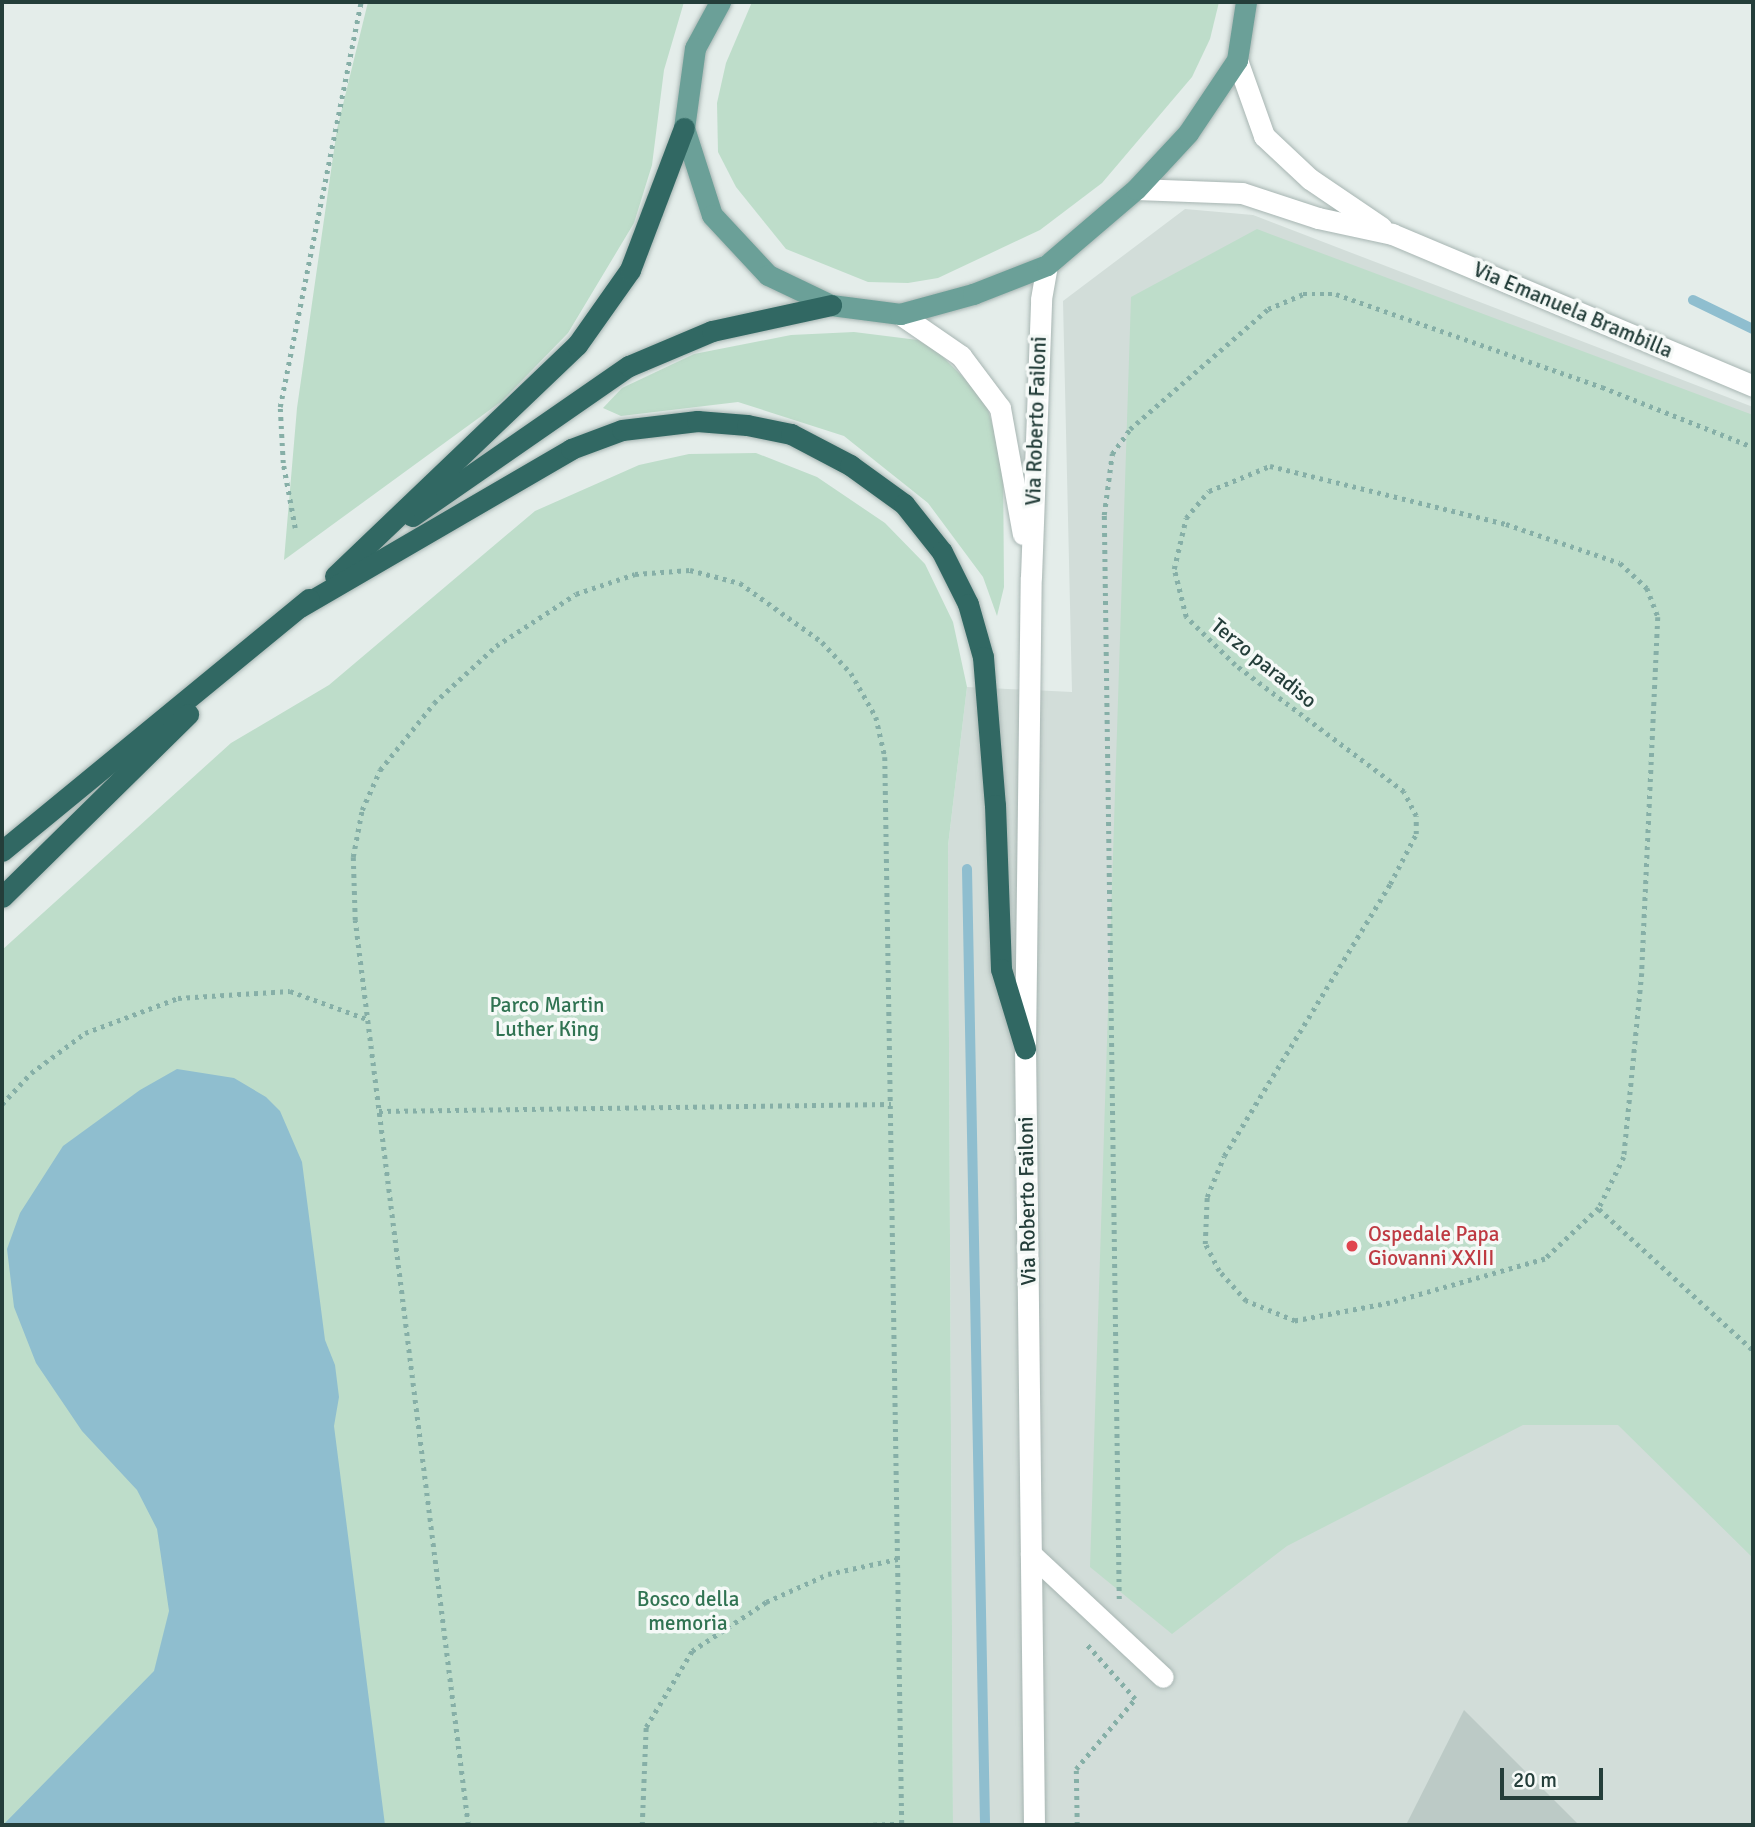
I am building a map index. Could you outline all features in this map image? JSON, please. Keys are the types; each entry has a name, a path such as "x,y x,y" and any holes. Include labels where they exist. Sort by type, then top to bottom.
{"highway":[{"path":"2,851 300,607 370,545 466,448 577,345 631,270 684,128"},
{"path":"370,545 629,366 712,331 831,305"},
{"path":"300,607 571,449 622,430 697,421 747,425 791,434 850,465 904,504 942,552 968,604 983,657 995,805 1001,969 1025,1048"},
{"path":"2,897 279,624"},
{"path":"2,832 78,787"}],"main road":[{"path":"720,2 695,48 684,128 712,215 768,275 831,305 900,314 974,294 1047,265 1136,189 1188,133 1237,60 1246,2"}],"street":[{"name":"Via Emanuela Brambilla","path":"1237,60 1264,136 1310,178 1392,234"},
{"name":"Via Emanuela Brambilla","path":"1136,189 1242,193 1318,218 1392,234 1753,386"},
{"name":"Via Roberto Failoni","path":"1034,1825 1025,1048 1031,577 1041,299 1047,265"},
{"name":"Via Roberto Failoni","path":"900,314 961,356 1000,408 1031,577"},
{"path":"1031,1554 1163,1677"}],"path":[{"path":"295,528 283,463 280,407 361,2"},
{"path":"1077,1825 1076,1769 1135,1699 1085,1647 1120,1606 1104,515 1112,454 1130,429 1268,309 1303,294 1336,294 1590,383 1753,447"},
{"name":"Terzo paradiso","path":"1270,466 1301,472 1506,524 1620,563 1647,588 1658,617 1642,974 1624,1157 1599,1208 1545,1259 1390,1303 1295,1321 1247,1301 1219,1271 1205,1244 1208,1197 1224,1156 1366,926 1416,834 1416,816 1404,792 1235,665 1186,617 1174,569 1177,541 1185,518 1209,491 1270,466"},
{"path":"468,1825 368,1019 353,857 362,810 380,770 435,703 486,656 576,594 635,574 690,570 740,583 782,610 851,673 876,717 885,757 902,1825 864,1825"},
{"path":"2,1104 31,1073 85,1033 177,998 290,991 368,1019"},
{"path":"379,1111 891,1104"},
{"path":"1599,1208 1753,1350"},
{"path":"642,1825 646,1727 692,1651 766,1602 828,1574 898,1559"}],"shaded area":[{"name":"Ospedale Papa Giovanni XXIII","path":"1185,209 1253,215 1753,407 1753,1825 953,1825 948,846 967,687 1072,692 1063,301"}],"green space":[{"path":"368,2 684,2 664,70 652,165 634,223 568,333 502,401 284,560 297,408 337,129"},
{"path":"752,2 1219,2 1210,39 1192,77 1102,183 1040,230 938,278 908,283 868,282 786,249 736,187 718,152 717,103 726,63"},
{"name":"Ospedale Papa Giovanni XXIII","path":"1257,229 1753,415 1753,1558 1618,1425 1523,1425 1287,1546 1172,1634 1090,1567 1131,297"},
{"path":"854,332 918,340 938,352 985,399 1003,462 1004,587 997,616 983,577 928,503 844,436 738,402 621,416 603,408 622,388 694,354 791,335"},
{"name":"Parco Martin Luther King","path":"756,453 817,477 885,523 925,564 953,622 967,687 948,846 953,1825 2,1825 2,950 231,743 329,685 535,511 639,465 689,454"}],"water":[{"path":"177,1069 234,1078 266,1097 280,1111 302,1162 325,1340 335,1365 339,1397 334,1426 385,1825 3,1825 154,1671 169,1611 157,1529 137,1490 82,1431 36,1363 14,1307 7,1249 20,1213 63,1146 140,1090"}],"building":[{"path":"1464,1710 1579,1825 1406,1825"}],"waterway":[{"path":"1693,300 1753,329"},
{"path":"967,869 985,1825"}],"place":[{"name":"Ospedale Papa Giovanni XXIII","path":"1352,1246"}],"park label":[{"name":"Bosco della memoria","path":"688,1611"}]}
